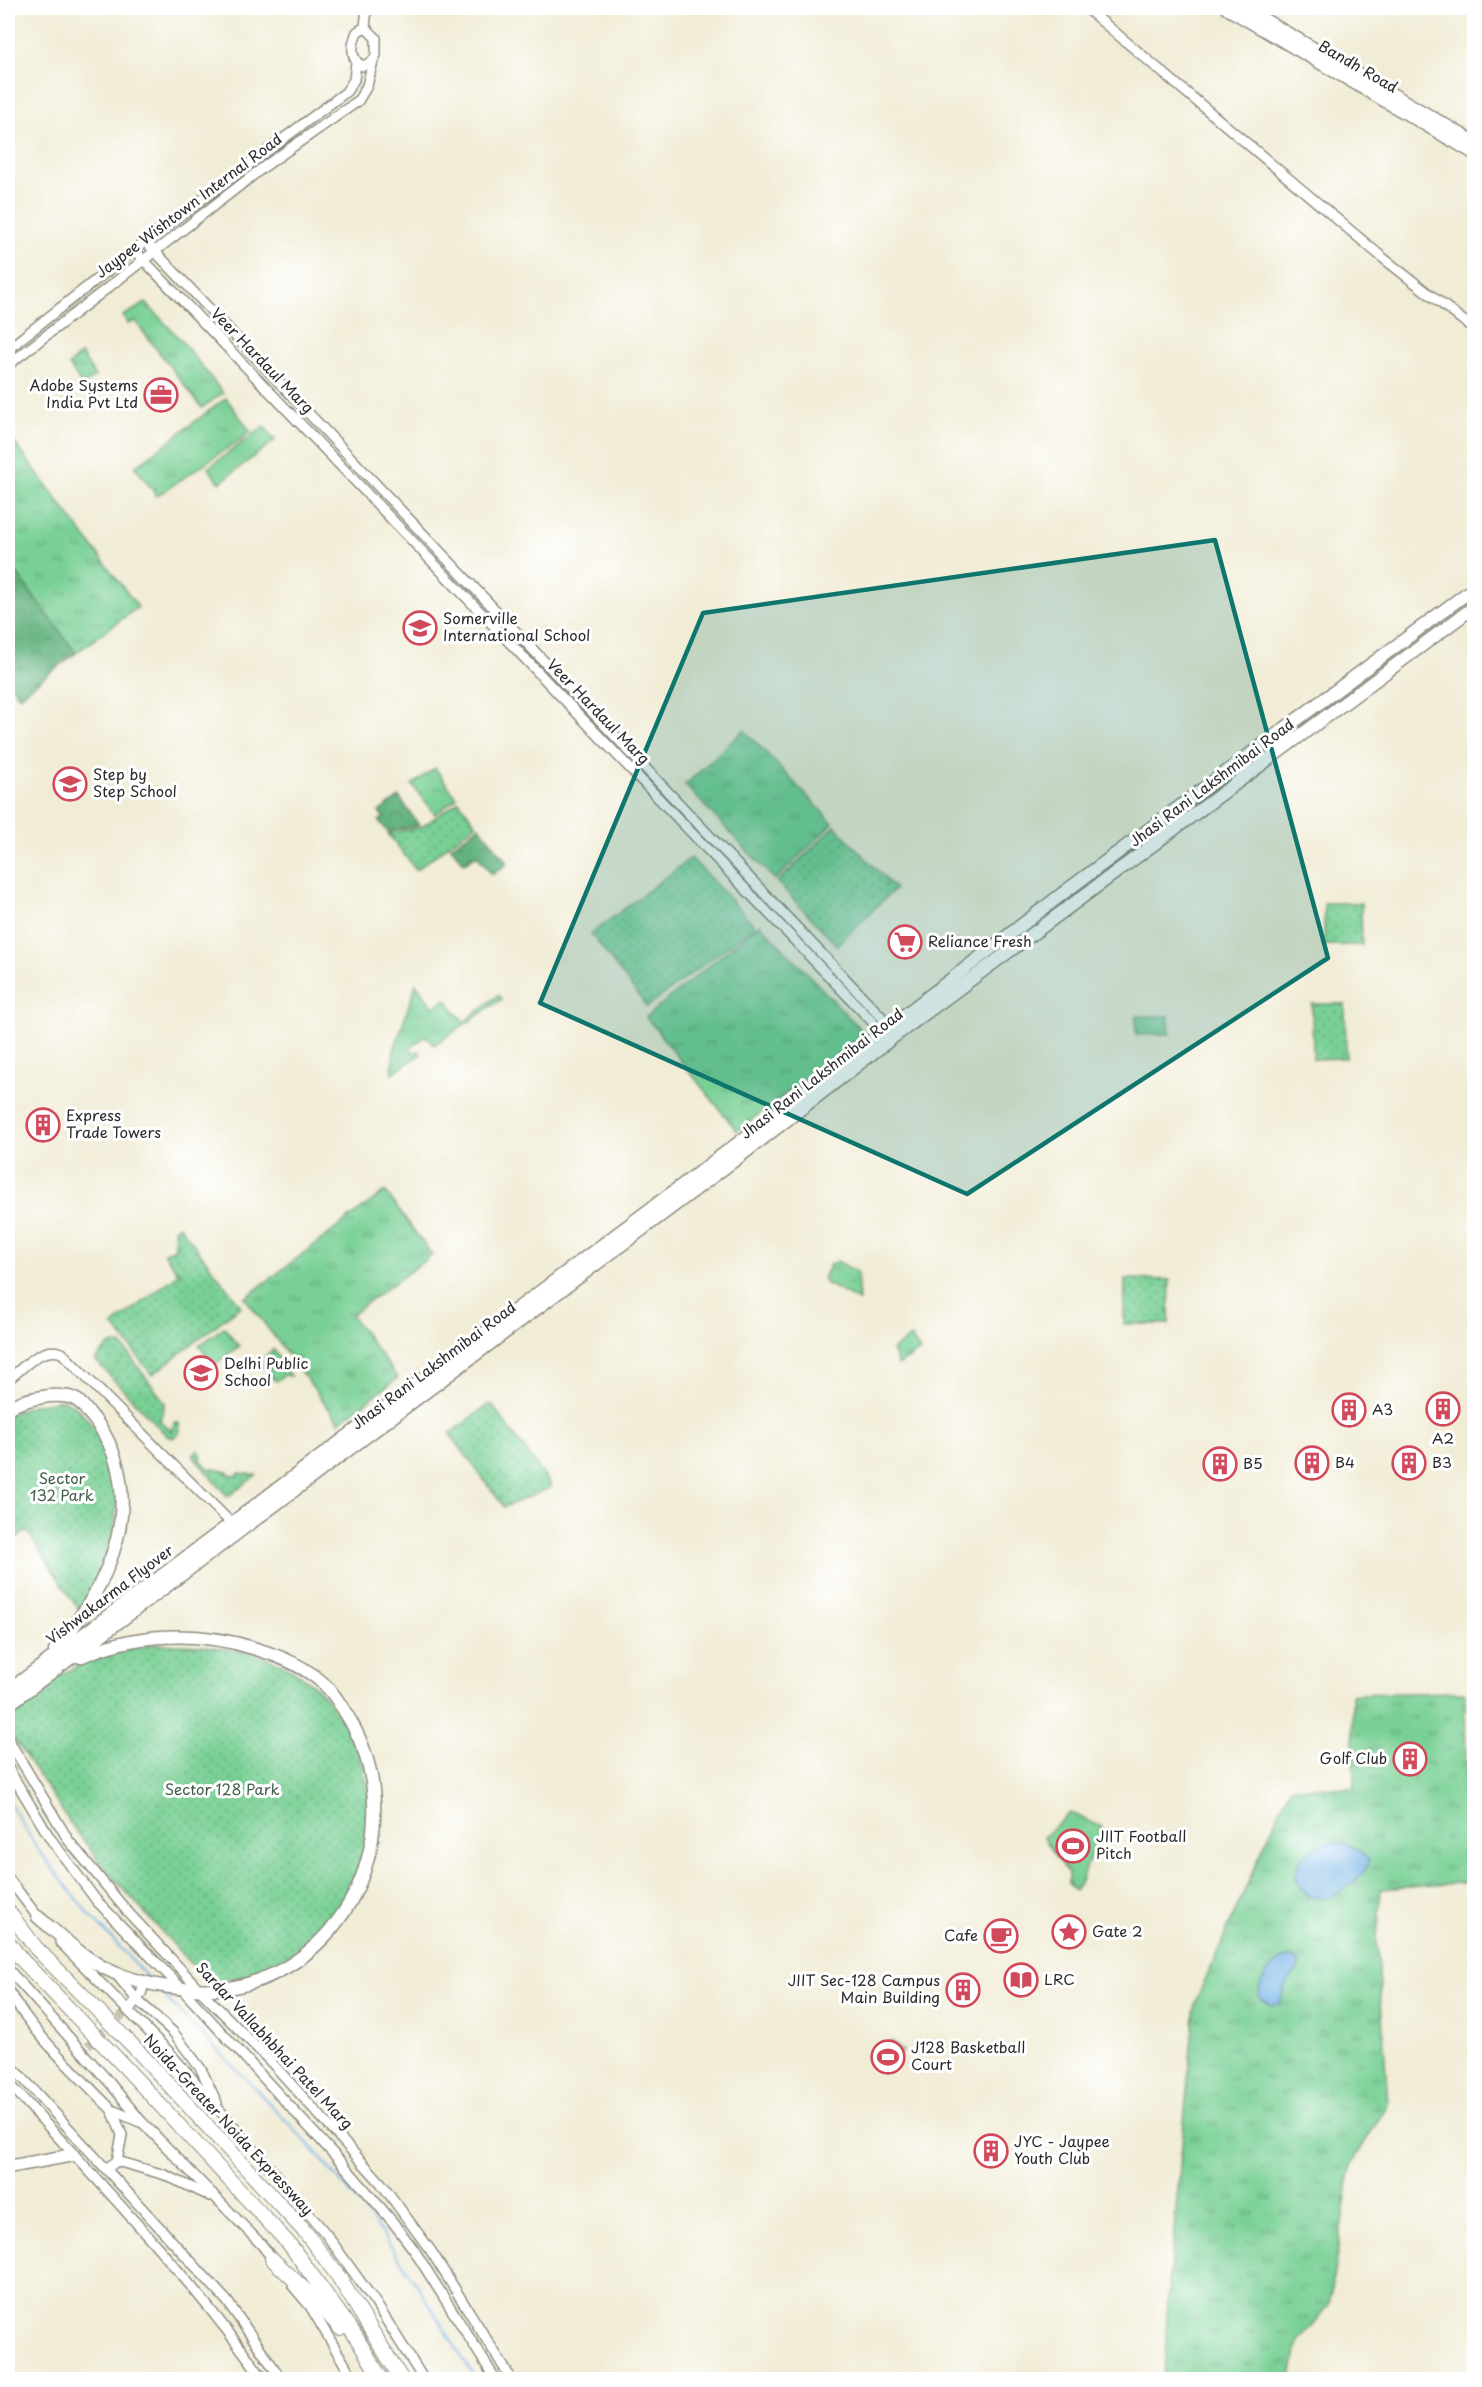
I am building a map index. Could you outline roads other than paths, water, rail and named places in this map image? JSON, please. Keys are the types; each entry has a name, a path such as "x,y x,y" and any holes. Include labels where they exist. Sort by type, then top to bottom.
{"highway":[{"name":"Noida-Greater Noida Expressway","path":"8,1911 36,1948 137,2050 306,2233 338,2276 402,2379"},
{"path":"8,1942 22,1960 290,2245 353,2332 379,2375"},
{"path":"272,2259 317,2301 379,2375"}],"main road":[{"name":"Bandh Road","path":"1227,8 1474,153"},
{"name":"Bandh Road","path":"1245,8 1474,142"},
{"name":"Jhasi Rani Lakshmibai Road","path":"190,1568 235,1527 744,1153 1066,891 1474,588"},
{"name":"Jhasi Rani Lakshmibai Road","path":"890,1033 1474,607"},
{"path":"8,1408 31,1400 64,1395 78,1400 96,1421 110,1443 121,1477 123,1507 109,1564 99,1589 43,1664"},
{"name":"Vishwakarma Flyover","path":"8,1691 235,1527"},
{"name":"Vishwakarma Flyover","path":"8,1705 60,1665 134,1602 190,1568"},
{"path":"38,1917 69,1944 114,1972 146,1982 174,1987 199,1989 238,1986 262,1979 284,1968 309,1950 334,1926 350,1903 364,1876 375,1822 374,1789 368,1757 355,1730 328,1688 310,1673 289,1661 244,1645 220,1640 155,1637 123,1642 92,1651 60,1665"},
{"path":"8,2167 73,2155"}],"street":[{"path":"365,27 368,8"},
{"path":"1086,8 1383,258 1474,330"},
{"name":"Jaypee Wishtown Internal Road","path":"8,349 134,250 346,92 354,80 356,62 352,49 357,32 365,27 376,38 376,55 367,86 358,101 265,166 8,365"},
{"path":"356,62 363,66 373,61"},
{"name":"Veer Hardaul Marg","path":"146,242 478,591 890,1033"},
{"name":"Veer Hardaul Marg","path":"134,250 890,1033"},
{"path":"8,1380 43,1353 55,1350 62,1353 235,1527"},
{"name":"Sardar Vallabhbhai Patel Marg","path":"8,1739 69,1840 126,1910 272,2063 381,2182 431,2251 512,2379"},
{"name":"Sardar Vallabhbhai Patel Marg","path":"8,1768 50,1838 96,1900 174,1987 340,2161 392,2221 427,2270 496,2379"},
{"path":"8,1878 49,1931 169,2052 326,2234 375,2302 424,2379"},
{"path":"8,1970 142,2122 272,2259 310,2307 354,2379"},
{"path":"114,1972 134,2004 173,2032 201,2069 220,2110"},
{"path":"134,2004 146,1982"},
{"path":"8,1990 19,2010 39,2034 112,2110 122,2135 117,2161 106,2169"},
{"path":"68,2064 78,2055"},
{"path":"8,2062 227,2301 282,2379"},
{"path":"8,2082 192,2287 235,2338 264,2379"},
{"path":"112,2110 142,2122"},
{"path":"117,2161 165,2175 219,2201"}],"water":[{"path":"1329,1842 1351,1845 1369,1860 1363,1872 1354,1882 1338,1893 1324,1898 1312,1897 1303,1891 1296,1872 1308,1852"},
{"path":"1291,1956 1298,1960 1300,1965 1285,1985 1280,2004 1272,2005 1260,1999 1260,1985 1268,1972 1279,1962"}],"waterway":[{"path":"8,1800 37,1848 86,1911 149,1979"},
{"path":"159,1990 296,2131 348,2189 400,2258 476,2380"}],"tunnel":[{"path":"78,2055 131,2007"}],"place":[{"name":"Adobe Systems India Pvt Ltd","path":"161,395"},
{"name":"Somerville International School","path":"420,628"},
{"name":"Step by Step School","path":"70,784"},
{"name":"Reliance Fresh","path":"905,942"},
{"name":"Express Trade Towers","path":"43,1125"},
{"name":"Delhi Public School","path":"201,1373"},
{"name":"A2","path":"1443,1409"},
{"name":"A3","path":"1349,1410"},
{"name":"B4","path":"1312,1463"},
{"name":"B3","path":"1409,1463"},
{"name":"B5","path":"1220,1464"},
{"name":"Golf Club","path":"1410,1759"},
{"name":"JIIT Football Pitch","path":"1073,1846"},
{"name":"Gate 2","path":"1069,1932"},
{"name":"Cafe","path":"1001,1936"},
{"name":"LRC","path":"1021,1980"},
{"name":"JIIT Sec-128 Campus Main Building","path":"963,1990"},
{"name":"J128 Basketball Court","path":"888,2057"},
{"name":"JYC - Jaypee Youth Club","path":"991,2151"}],"park label":[{"name":"Sector 132 Park","path":"62,1488"},
{"name":"Sector 128 Park","path":"222,1790"}]}
